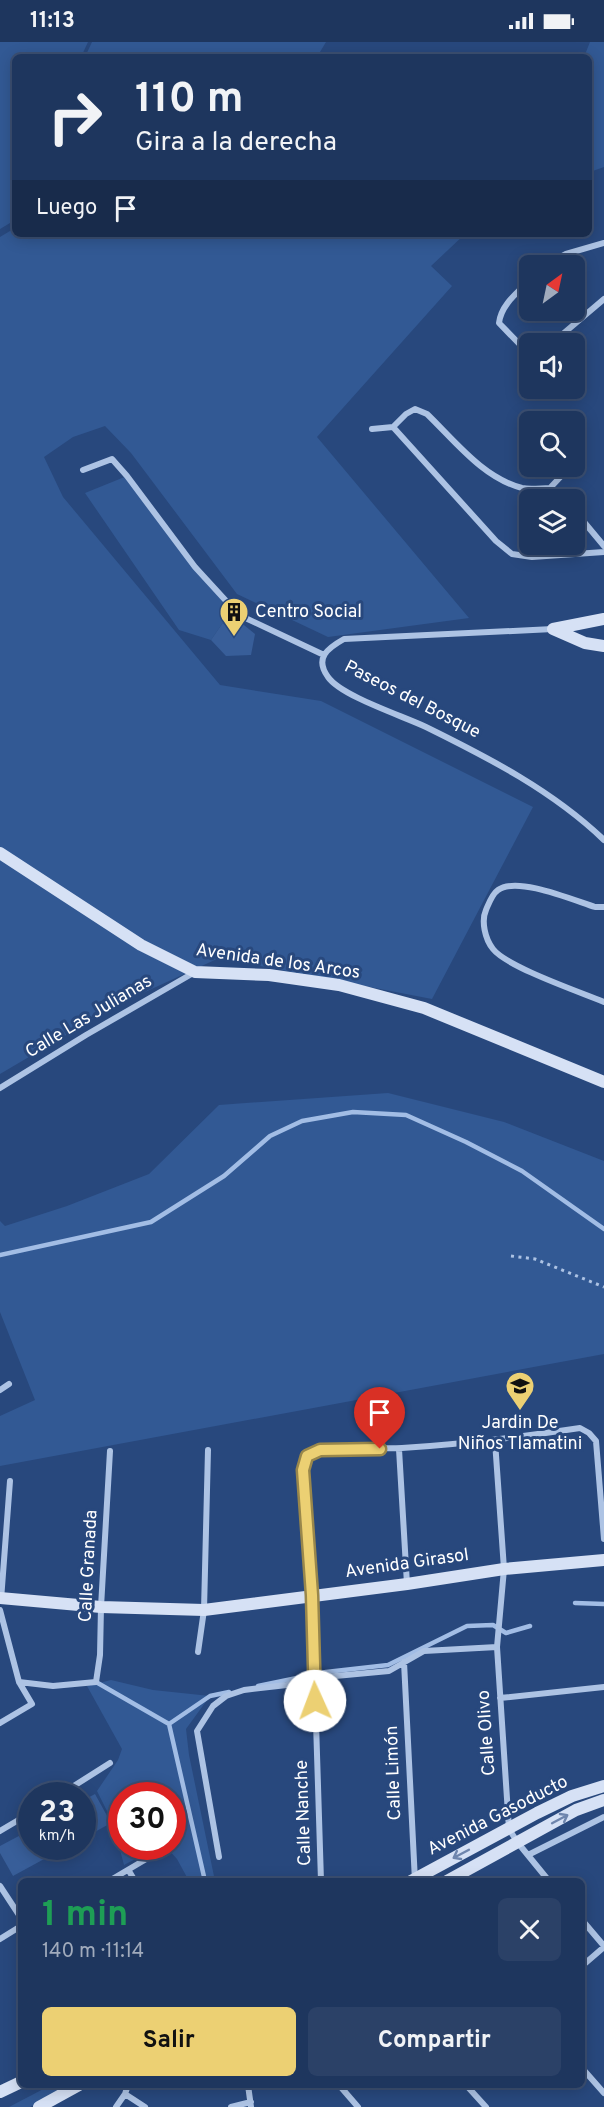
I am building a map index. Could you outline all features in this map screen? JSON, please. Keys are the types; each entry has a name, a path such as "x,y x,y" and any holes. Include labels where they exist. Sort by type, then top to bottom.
{"street":[{"path":"564,255 604,243"},
{"path":"519,291 500,314 499,323 519,344"},
{"path":"564,333 604,299"},
{"path":"372,429 393,427 406,414 415,410 427,414 485,470 502,482 525,488 550,488 560,477"},
{"path":"393,427 496,540 512,554 532,557 604,552"},
{"path":"82,470 112,459 195,567 239,615 324,655"},
{"path":"585,523 604,546"},
{"name":"Paseos del Bosque","path":"604,619 552,629 344,639 329,647 324,655 322,667 329,679 348,693 426,727 504,767 584,820 604,840"},
{"name":"Paseos del Bosque","path":"552,629 585,643 604,646"},
{"name":"Avenida de los Arcos","path":"0,852 141,945 195,972 269,975 349,988 424,1008 604,1082"},
{"path":"604,907 595,907 534,888 511,885 498,890 490,900 484,914 484,930 492,949 509,962 604,1002"},
{"name":"Calle Las Julianas","path":"0,1088 195,972"},
{"path":"0,1390 9,1384"},
{"path":"407,1584 399,1449 495,1441 580,1428 590,1432 596,1441 604,1539"},
{"name":"Calle Olivo","path":"495,1441 504,1569 497,1647 509,1829 547,1878"},
{"name":"Calle Nanche","path":"321,1878 312,1595 303,1470 307,1456 320,1450 399,1449"},
{"path":"198,1652 204,1610 208,1450"},
{"name":"Calle Granada","path":"19,1682 53,1686 96,1682 100,1654 110,1451"},
{"path":"0,1723 32,1704 19,1682 0,1603 10,1481"},
{"name":"Avenida Girasol","path":"0,1603 204,1610 504,1569 604,1560"},
{"path":"219,1857 197,1731 213,1706 226,1696 244,1690 287,1685 314,1678 388,1671 424,1651 497,1647"},
{"name":"Calle Limón","path":"404,1662 413,1878"},
{"path":"500,1698 604,1687"},
{"path":"80,1782 110,1763"},
{"name":"Avenida Gasoducto","path":"417,1878 572,1796 604,1786"},
{"name":"Avenida Gasoducto","path":"453,1878 576,1810 604,1800"},
{"path":"528,1855 604,1818"},
{"path":"0,1831 18,1820"},
{"path":"115,1878 146,1860"},
{"path":"129,1871 133,1878"},
{"path":"0,1886 18,1913"},
{"path":"585,1924 604,1947 585,1963"},
{"path":"0,1939 18,1928"},
{"path":"585,2071 604,2093"},
{"path":"0,2092 18,2083"},
{"path":"39,2107 74,2088"},
{"path":"116,2107 127,2088"},
{"path":"231,2107 251,2105 248,2088"},
{"path":"342,2088 358,2107"},
{"path":"469,2088 486,2107"},
{"path":"125,2094 145,2107"}],"path":[{"path":"512,1256 534,1259 604,1287"}],"shaded area":[{"path":"0,42 88,42 82,54 12,54 12,222 0,229"},
{"path":"92,42 326,42 319,54 86,54"},
{"path":"590,42 604,42 604,167 592,171 592,54 585,54"},
{"path":"12,230 12,237 462,237 431,266 452,286 317,437 469,618 328,637 237,594 131,453 105,426 73,437 44,457 63,497 220,685 321,701 533,807 432,999 219,958 119,1004 0,1074 0,237"},
{"path":"127,476 239,621 222,624 211,640 179,630 85,493"},
{"path":"388,1093 504,1122 604,1161 604,1354 0,1466 0,1416 35,1400 0,1312 0,1221 5,1226 67,1206 149,1174 219,1105"},
{"path":"111,1680 153,1690 210,1696 186,1729 189,1755 214,1878 187,1878 178,1860 186,1860 186,1782 108,1782 108,1813 97,1791 118,1760 122,1749 87,1686"},
{"path":"123,1860 133,1860 124,1865"},
{"path":"45,2088 65,2088 30,2107 9,2107"}],"building":[{"name":"Centro Social","path":"239,621 255,634 251,655 226,656 211,640 222,624"},
{"path":"96,1796 108,1818 108,1825 96,1831"},
{"path":"18,1836 18,1860 42,1860 13,1876 0,1853 0,1846"}],"waterway":[{"path":"0,1255 151,1222 224,1176 270,1136 302,1121 353,1112 406,1115 466,1142 522,1171 604,1229"},
{"path":"575,1603 604,1604"},
{"path":"258,1686 326,1672 388,1665 467,1626 493,1625 506,1633 530,1626"},
{"path":"96,1682 169,1724 204,1878"},
{"path":"169,1724 210,1696 229,1692"}],"place":[{"name":"Centro Social","path":"234,638"},
{"name":"Jardin De Niños Tlamatini","path":"520,1412"}],"route":[{"path":"315,1701 312,1595 303,1470 307,1456 320,1450 380,1449"}]}
